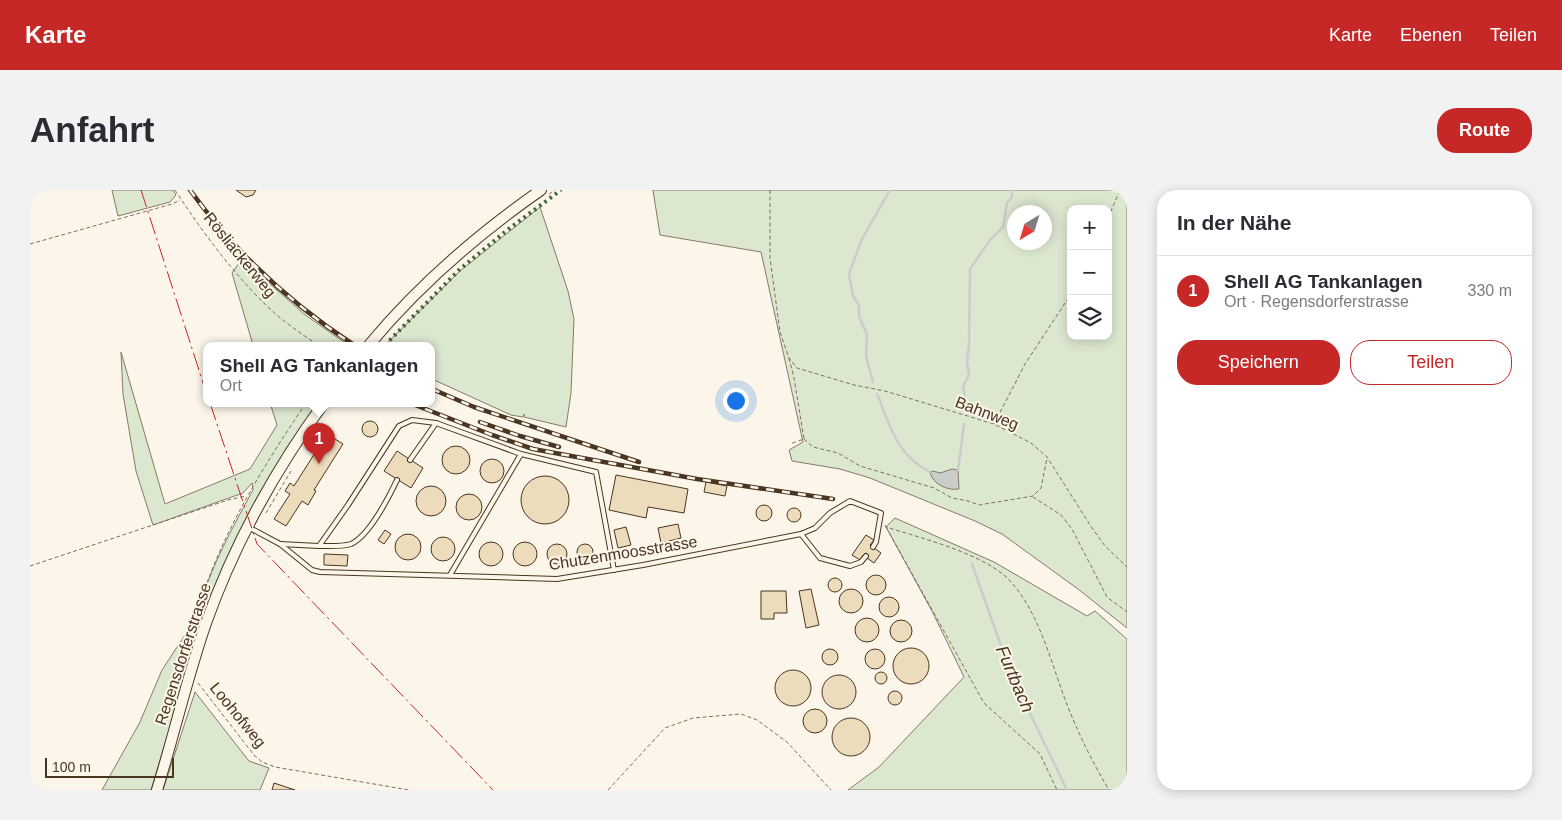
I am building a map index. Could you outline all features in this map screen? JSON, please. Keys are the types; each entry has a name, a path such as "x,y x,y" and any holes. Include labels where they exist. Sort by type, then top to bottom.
{"street":[{"path":"372,342 410,300 448,264 488,230 544,193"},
{"name":"Regensdorferstrasse","path":"157,790 206,623 224,578 248,526 281,468 321,407"}],"lane":[{"path":"319,546 399,426 412,420 436,423 521,454 596,472 614,570"},
{"path":"410,460 436,423"},
{"path":"450,575 521,454"},
{"path":"280,544 341,546 351,544 360,538 385,504 397,480"},
{"name":"Chutzenmoosstrasse","path":"248,526 280,544 312,570 320,572 557,579 801,534 814,528 830,513 850,502 881,513"},
{"path":"873,546 876,542 881,513"},
{"path":"801,534 820,558 850,566 860,562 866,556"}],"path":[{"name":"Rösliackerweg","path":"175,190 215,247 247,286 267,307 314,342"},
{"path":"544,193 555,190"},
{"path":"770,190 770,258 780,332 794,378 804,439 813,446 838,453 860,466 934,488 952,498 979,505 1033,496 1040,488 1047,457"},
{"path":"1112,209 1120,190"},
{"path":"30,244 172,204 181,199"},
{"path":"994,424 1025,364 1070,295"},
{"name":"Bahnweg","path":"789,358 798,368 810,373 885,391 994,424 1031,443 1047,457 1105,546 1127,567"},
{"path":"790,444 804,439"},
{"path":"263,518 292,468"},
{"path":"30,566 228,500 247,496"},
{"path":"1033,496 1061,514 1072,529 1107,597 1127,612"},
{"path":"881,513 886,527 984,703 1040,754 1057,790"},
{"path":"886,527 947,546 987,564 1005,576 1026,603 1038,626 1070,713 1099,774 1109,790"},
{"name":"Loohofweg","path":"196,681 254,755 262,762 275,767 406,790"},
{"path":"608,790 665,728 693,718 740,714 757,720 787,742 831,790"}],"green space":[{"path":"112,190 173,190 176,195 170,202 118,216"},
{"path":"653,190 1127,190 1127,628 1078,589 1002,534 870,478 840,469 792,461 789,450 803,442 761,252 660,235"},
{"path":"540,207 568,291 574,319 571,393 566,427 524,417 524,414 523,417 511,415 435,380 435,342 388,342 460,271"},
{"path":"242,259 304,314 344,342 252,342 232,273"},
{"path":"121,352 165,504 250,469 277,425 271,407 315,407 286,449 251,511 193,648 190,647 194,626 206,586 223,546 253,490 252,483 243,493 153,525 136,471 123,394"},
{"path":"895,518 994,562 1087,616 1095,611 1127,639 1127,790 848,790 879,767 964,677 933,613 886,527"},
{"path":"185,635 182,662 188,668 151,790 102,790 140,722 162,670"},
{"path":"195,692 249,761 269,768 260,790 163,790"}],"shaded area":[{"path":"952,469 958,470 959,489 941,486 934,480 930,472 940,473"}],"building":[{"path":"236,190 256,190 253,195 246,197"},
{"path":"370,421 378,429 370,437 362,429"},
{"path":"327,434 343,444 314,490 316,491 308,505 302,501 286,526 274,519 290,494 285,491 290,483 294,486"},
{"path":"456,446 466,450 470,460 466,470 456,474 446,470 442,460 446,450"},
{"path":"397,451 423,468 411,488 384,471"},
{"path":"492,459 497,460 503,466 503,476 497,482 492,483 487,482 481,476 480,471 481,466 487,460"},
{"path":"616,475 688,489 684,513 648,507 646,518 609,510"},
{"path":"545,476 554,478 562,483 567,491 569,500 567,509 562,517 554,522 545,524 536,522 528,517 523,509 521,500 523,491 528,483 536,478"},
{"path":"706,482 727,486 725,496 704,492"},
{"path":"431,486 441,491 446,501 441,511 431,516 421,511 416,501 421,491"},
{"path":"469,494 478,498 482,507 478,516 469,520 460,516 456,507 460,498"},
{"path":"764,505 772,513 764,521 756,513"},
{"path":"794,508 799,510 801,515 799,520 794,522 789,520 787,515 789,510"},
{"path":"678,524 681,538 661,543 658,528"},
{"path":"626,527 631,545 618,548 614,530"},
{"path":"385,530 391,534 384,544 378,540"},
{"path":"408,534 417,538 421,547 417,556 408,560 399,556 395,547 399,538"},
{"path":"866,535 874,540 870,545 881,553 874,563 863,555 860,560 852,555"},
{"path":"443,537 452,540 455,549 452,558 443,561 434,558 431,549 434,540"},
{"path":"491,542 496,543 502,549 502,559 496,565 491,566 486,565 480,559 479,554 480,549 486,543"},
{"path":"525,542 534,545 537,554 534,563 525,566 516,563 513,554 516,545"},
{"path":"553,544 561,544 567,550 567,558 561,564 553,564 547,558 547,550"},
{"path":"582,544 588,544 593,549 591,558 582,560 577,555 577,549"},
{"path":"324,554 348,555 347,566 324,565"},
{"path":"876,575 883,578 886,585 883,592 876,595 869,592 866,585 869,578"},
{"path":"835,578 840,580 842,585 840,590 835,592 830,590 828,585 830,580"},
{"path":"811,589 819,625 806,628 799,591"},
{"path":"851,589 860,592 863,601 860,610 851,613 842,610 839,601 842,592"},
{"path":"761,591 786,591 787,613 774,613 774,619 761,619"},
{"path":"889,597 896,600 899,607 896,614 889,617 882,614 879,607 882,600"},
{"path":"867,618 876,621 879,630 876,639 867,642 858,639 855,630 858,621"},
{"path":"901,620 911,627 912,631 905,641 901,642 891,635 890,631 897,621"},
{"path":"911,648 918,649 924,653 928,659 928,673 924,679 918,683 911,684 904,683 898,679 894,673 893,666 894,659 898,653 904,649"},
{"path":"827,649 833,649 838,654 836,663 827,665 822,660 822,654"},
{"path":"875,649 882,652 885,659 882,666 875,669 868,666 865,659 868,652"},
{"path":"793,670 800,671 806,675 810,681 810,695 806,701 800,705 793,706 786,705 780,701 776,695 775,688 776,681 780,675 786,671"},
{"path":"879,672 883,672 887,678 883,684 879,684 875,680 875,676"},
{"path":"839,675 851,680 856,692 851,704 839,709 827,704 822,692 827,680"},
{"path":"895,691 900,693 902,698 900,703 895,705 890,703 888,698 890,693"},
{"path":"815,709 820,710 826,716 826,726 820,732 815,733 810,732 804,726 803,721 804,716 810,710"},
{"path":"851,718 865,723 870,737 865,751 851,756 837,751 832,737 837,723"},
{"path":"274,783 295,790 272,790"}],"waterway":[{"path":"873,382 866,356 867,335 859,316 859,305 853,296 849,274 862,239 890,190"},
{"path":"962,411 965,397 963,386 969,375 967,362 970,269 990,240 1003,227 1007,203 1012,197 1012,190"},
{"path":"877,394 891,429 902,449 909,457 930,472"},
{"name":"Furtbach","path":"958,470 964,424"},
{"name":"Furtbach","path":"972,564 1011,674 1067,790"}],"railway":[{"path":"190,190 225,234 265,275 308,312 350,342"},
{"path":"435,390 474,407 639,462"},
{"path":"420,407 533,449 697,479 833,499"},
{"path":"480,422 559,447"}],"hedge":[{"path":"388,342 459,270 506,231 561,190"}],"power":[{"path":"141,190 203,383"},
{"path":"211,407 257,544 493,790"}],"place":[{"name":"Shell AG Tankanlagen","path":"319,464"}]}
